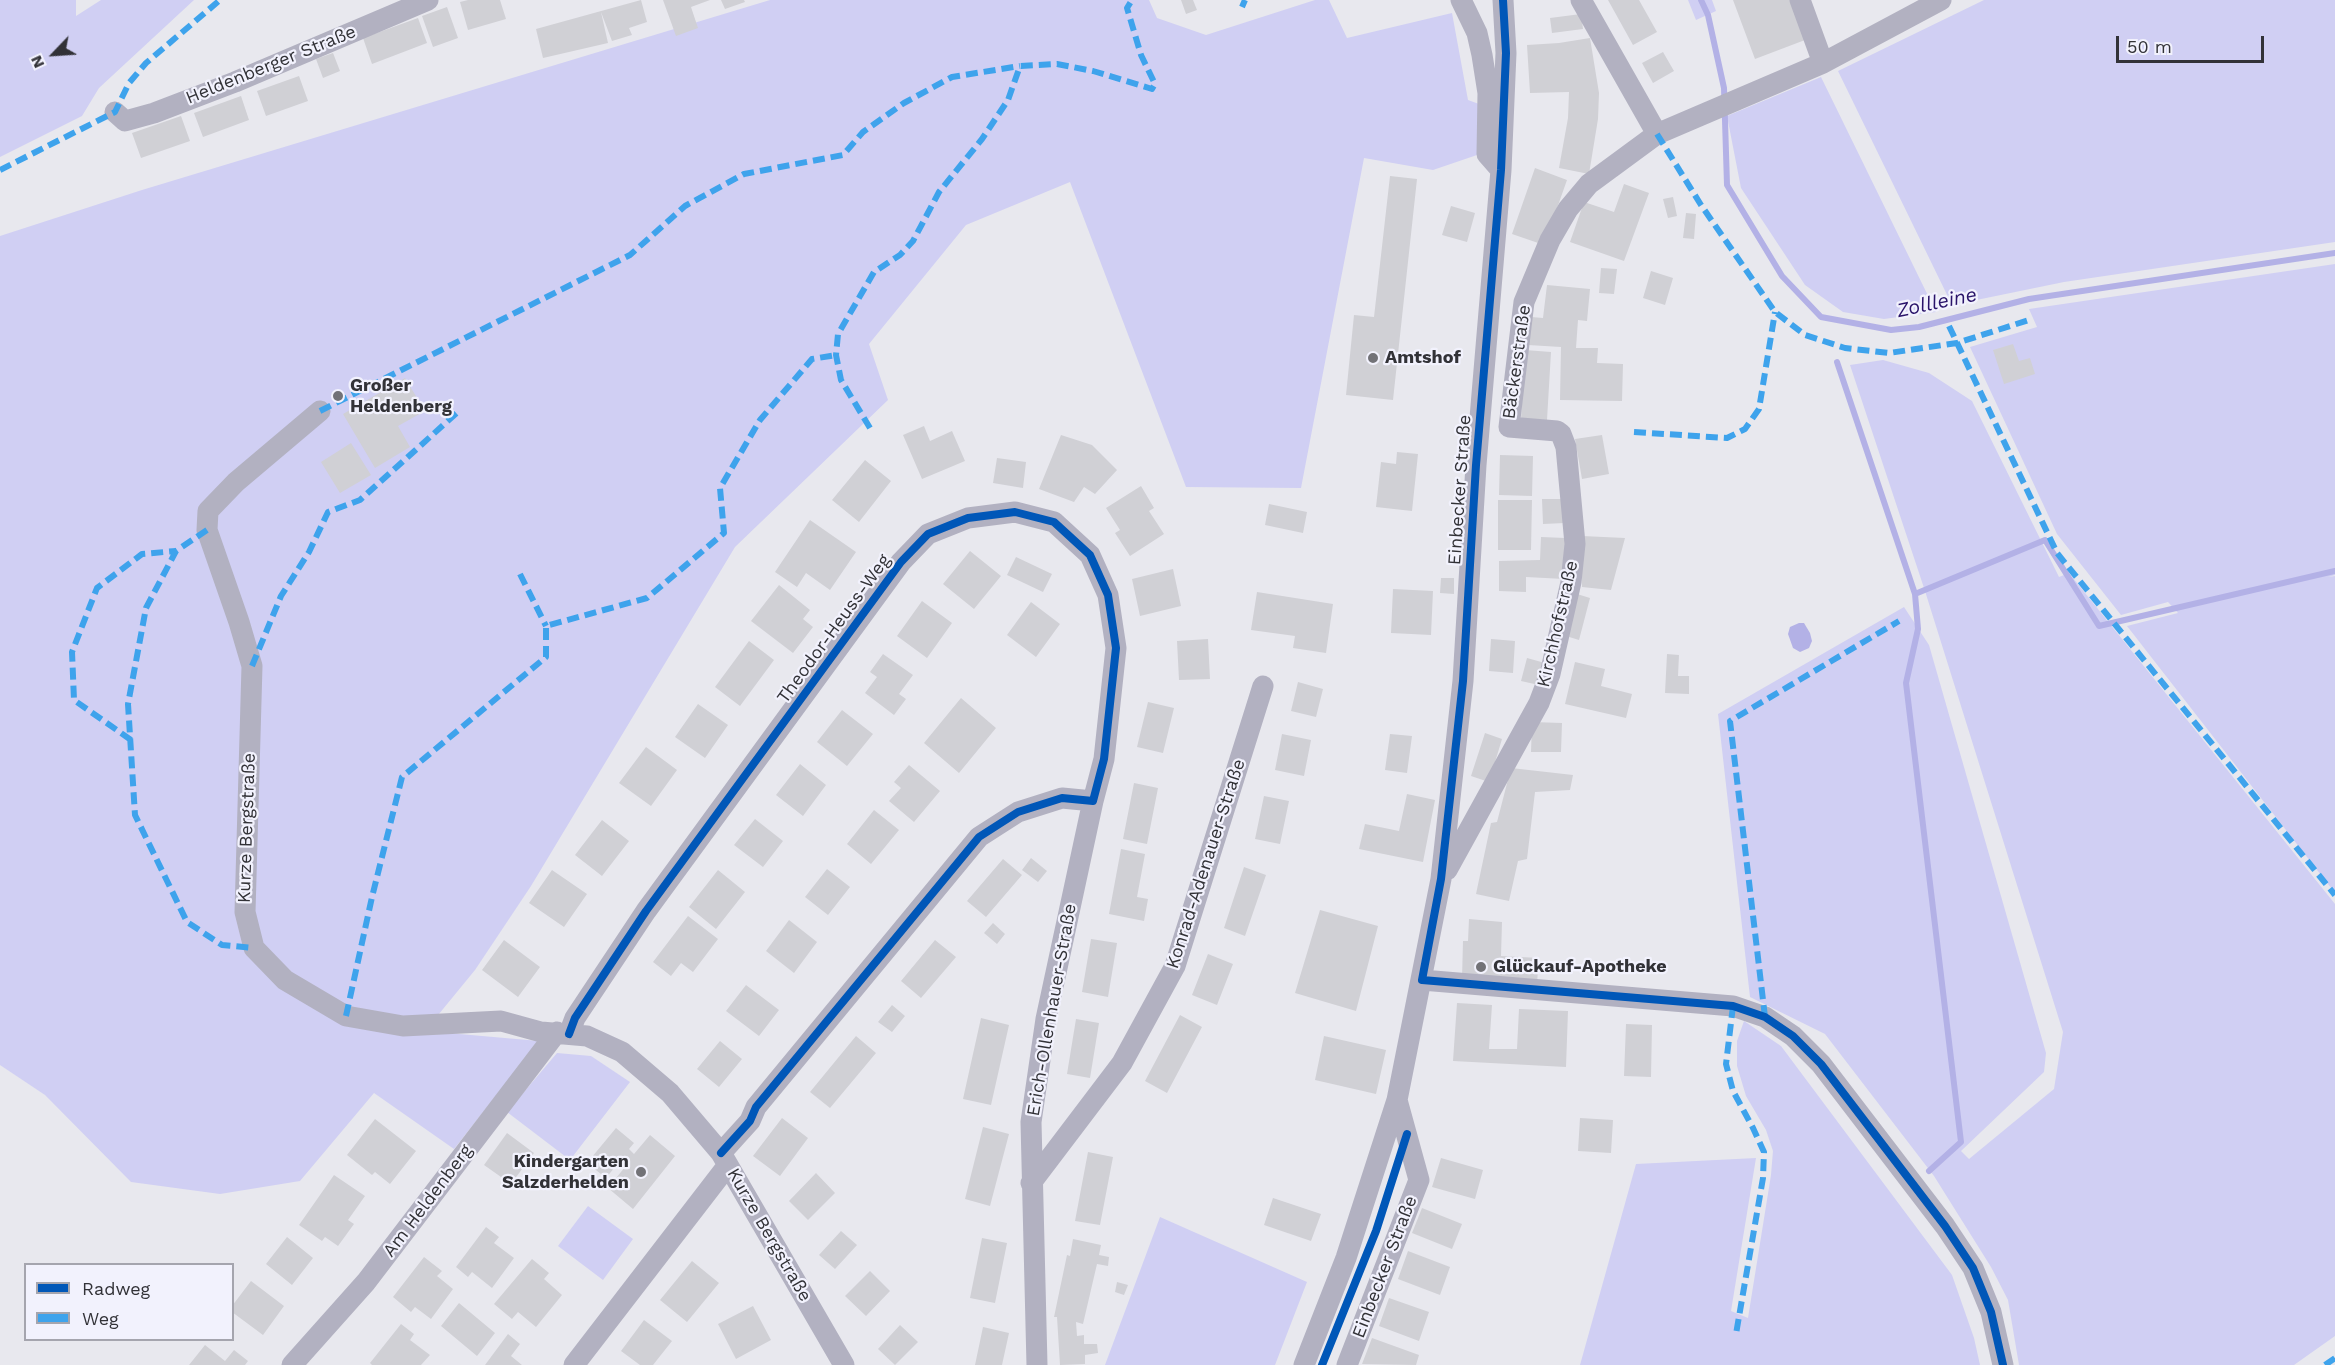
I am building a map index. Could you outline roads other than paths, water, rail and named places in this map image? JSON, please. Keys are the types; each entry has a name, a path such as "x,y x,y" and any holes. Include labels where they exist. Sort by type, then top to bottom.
{"street":[{"name":"Heldenberger Straße","path":"115,112 125,121 154,113 235,82 428,0"},
{"path":"1461,0 1477,33 1482,55 1488,93 1487,154 1501,170"},
{"name":"Einbecker Straße","path":"1304,1365 1346,1258 1397,1100 1442,879 1463,681 1470,537 1501,170 1506,53 1503,0"},
{"path":"1581,0 1657,135"},
{"path":"1800,0 1823,63"},
{"name":"Bäckerstraße","path":"1479,444 1509,427 1524,302 1550,240 1569,209 1589,184 1657,135 1823,63 1941,0"},
{"name":"Kurze Bergstraße","path":"320,411 236,482 208,511 207,530 252,666 245,912 254,948 285,980 346,1016 403,1026 501,1021 541,1032 587,1036 622,1052 670,1093 725,1159 844,1365"},
{"name":"Kirchhofstraße","path":"1442,879 1539,704 1550,674 1571,582 1575,544 1566,447 1561,434 1557,431 1509,427"},
{"name":"Theodor-Heuss-Weg","path":"563,1033 646,911 901,562 928,534 968,518 1015,512 1054,522 1090,555 1108,595 1116,648 1104,759 1093,801"},
{"name":"Konrad-Adenauer-Straße","path":"1031,1183 1122,1063 1175,966 1263,686"},
{"path":"574,1365 725,1159 750,1121 756,1107 979,837 1018,812 1062,798 1093,801"},
{"name":"Erich-Ollenhauer-Straße","path":"1036,1365 1031,1122 1046,1019 1093,801"},
{"path":"1422,980 1732,1006 1765,1017 1793,1036 1821,1064 1946,1226 1973,1268 1991,1312 2003,1365"},
{"name":"Am Heldenberg","path":"292,1365 366,1282 563,1033"},
{"name":"Einbecker Straße","path":"1347,1365 1419,1179 1397,1100"}],"waterway":[{"name":"Zollleine","path":"1701,0 1708,15 1724,88 1727,185 1782,276 1821,317 1891,330 1919,327 2029,299 2335,253"},
{"path":"1837,362 1915,594 2045,540 2099,626 2335,571"},
{"path":"1915,594 1918,629 1906,683 1961,1142 1929,1171"}],"place":[{"name":"Amtshof","path":"1373,358"},
{"name":"Großer Heldenberg","path":"338,396"},
{"name":"Glückauf-Apotheke","path":"1481,967"},
{"name":"Kindergarten Salzderhelden","path":"641,1172"}]}
